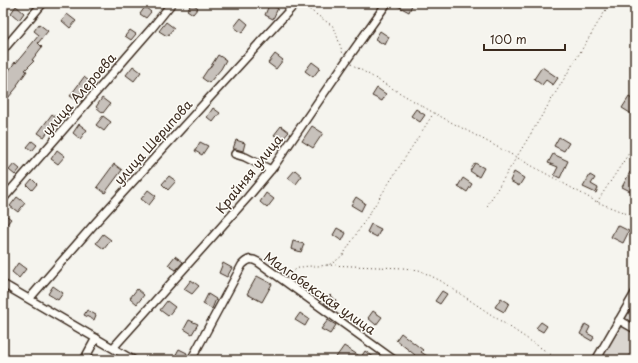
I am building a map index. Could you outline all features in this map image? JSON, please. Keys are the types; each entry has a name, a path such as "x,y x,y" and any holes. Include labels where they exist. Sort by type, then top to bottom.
{"street":[{"path":"3,50 43,3"},
{"name":"улица Алероева","path":"3,199 172,3"},
{"name":"улица Шерипова","path":"29,299 97,221 296,3"},
{"name":"Крайняя улица","path":"113,348 271,170 387,3"},
{"path":"235,154 271,170"},
{"name":"Малгобекская улица","path":"191,360 234,278 242,265 247,260 252,259 394,360"},
{"path":"3,284 133,360"},
{"path":"596,360 635,293"},
{"path":"619,320 635,329"},
{"path":"84,360 96,338"}],"path":[{"path":"299,3 334,27 346,61 434,113 516,156 597,202 635,217"},
{"path":"487,206 610,3"},
{"path":"327,265 335,262 343,255 434,113"},
{"path":"597,202 635,144"},
{"path":"286,282 296,269 304,266 327,265 419,270 441,281 559,360"}],"shaded area":[{"path":"635,293 635,360 596,360"}],"building":[{"path":"192,3 198,8 193,14 187,10"},
{"path":"392,3 408,3 412,5 409,12"},
{"path":"269,5 278,8 273,19 265,15"},
{"path":"16,6 24,13 19,20 11,13"},
{"path":"145,7 151,12 146,18 140,14"},
{"path":"67,14 76,21 70,28 62,21"},
{"path":"241,18 248,24 242,33 234,27"},
{"path":"166,22 174,28 167,36 159,31"},
{"path":"39,24 48,31 38,43 42,47 32,60 34,61 25,70 27,71 17,85 18,86 8,98 3,94 3,74 5,76 15,62 16,63 39,35 34,31"},
{"path":"130,30 136,34 131,40 125,36"},
{"path":"380,31 389,37 385,45 375,39"},
{"path":"275,54 283,60 276,69 268,63"},
{"path":"218,55 226,60 221,69 209,83 202,78"},
{"path":"312,62 320,68 313,77 305,71"},
{"path":"133,66 141,72 134,81 126,75"},
{"path":"542,67 558,78 553,85 546,80 542,85 534,79"},
{"path":"84,77 90,82 76,100 70,96"},
{"path":"377,88 386,94 382,101 372,96"},
{"path":"629,97 635,101 635,116 622,108"},
{"path":"102,98 110,104 103,113 96,107"},
{"path":"213,108 220,113 213,122 207,117"},
{"path":"416,109 425,115 420,122 411,116"},
{"path":"52,114 58,119 44,137 38,133"},
{"path":"103,116 111,122 104,131 96,125"},
{"path":"79,124 87,130 80,139 73,133"},
{"path":"281,126 289,132 282,140 274,135"},
{"path":"312,126 323,133 313,148 302,141"},
{"path":"559,137 569,143 564,151 554,146"},
{"path":"236,140 245,143 243,151 233,149"},
{"path":"32,141 37,145 32,151 27,147"},
{"path":"200,142 208,146 202,155 195,151"},
{"path":"57,150 65,156 58,164 51,159"},
{"path":"553,154 568,161 560,178 554,175 558,167 548,163"},
{"path":"475,163 484,168 479,177 470,171"},
{"path":"14,164 20,169 15,175 9,170"},
{"path":"114,164 122,170 105,193 97,187"},
{"path":"295,170 302,176 296,184 288,178"},
{"path":"514,172 524,178 519,186 510,181"},
{"path":"630,172 635,174 635,187 632,192 622,187"},
{"path":"590,175 595,178 591,184 598,188 596,193 583,187"},
{"path":"169,176 176,181 168,190 162,184"},
{"path":"463,178 472,184 467,192 458,186"},
{"path":"32,179 37,184 32,190 27,185"},
{"path":"148,190 156,196 149,205 141,199"},
{"path":"266,193 274,199 267,208 260,202"},
{"path":"17,197 25,203 18,212 10,206"},
{"path":"356,197 365,203 361,211 351,205"},
{"path":"3,213 11,219 3,229"},
{"path":"371,224 381,229 377,237 367,232"},
{"path":"617,225 629,231 623,243 611,237"},
{"path":"337,228 346,233 342,241 333,235"},
{"path":"103,234 111,240 104,249 96,243"},
{"path":"293,241 304,244 301,252 291,249"},
{"path":"175,256 183,262 176,270 168,265"},
{"path":"18,263 26,269 19,278 12,272"},
{"path":"223,263 232,268 227,277 219,273"},
{"path":"257,276 272,284 262,302 247,294"},
{"path":"191,280 199,286 192,294 184,289"},
{"path":"53,286 63,293 58,300 48,294"},
{"path":"137,289 144,295 137,304 130,298"},
{"path":"442,291 447,294 440,304 435,301"},
{"path":"208,294 216,299 212,309 203,304"},
{"path":"330,295 336,300 331,308 324,303"},
{"path":"501,298 509,303 504,312 495,307"},
{"path":"167,301 175,307 168,316 160,310"},
{"path":"87,310 96,315 94,320 84,315"},
{"path":"373,311 382,317 376,325 368,318"},
{"path":"300,313 309,319 305,326 295,320"},
{"path":"189,320 198,324 192,334 184,329"},
{"path":"328,320 336,325 330,334 321,329"},
{"path":"541,322 547,326 543,332 536,328"},
{"path":"585,324 590,327 587,333 594,337 592,341 580,334"},
{"path":"401,333 423,350 421,352 433,360 411,360 415,355 396,340"},
{"path":"344,346 361,357 365,351 378,360 334,360"},
{"path":"179,349 187,353 184,360 177,360 174,358"}]}
